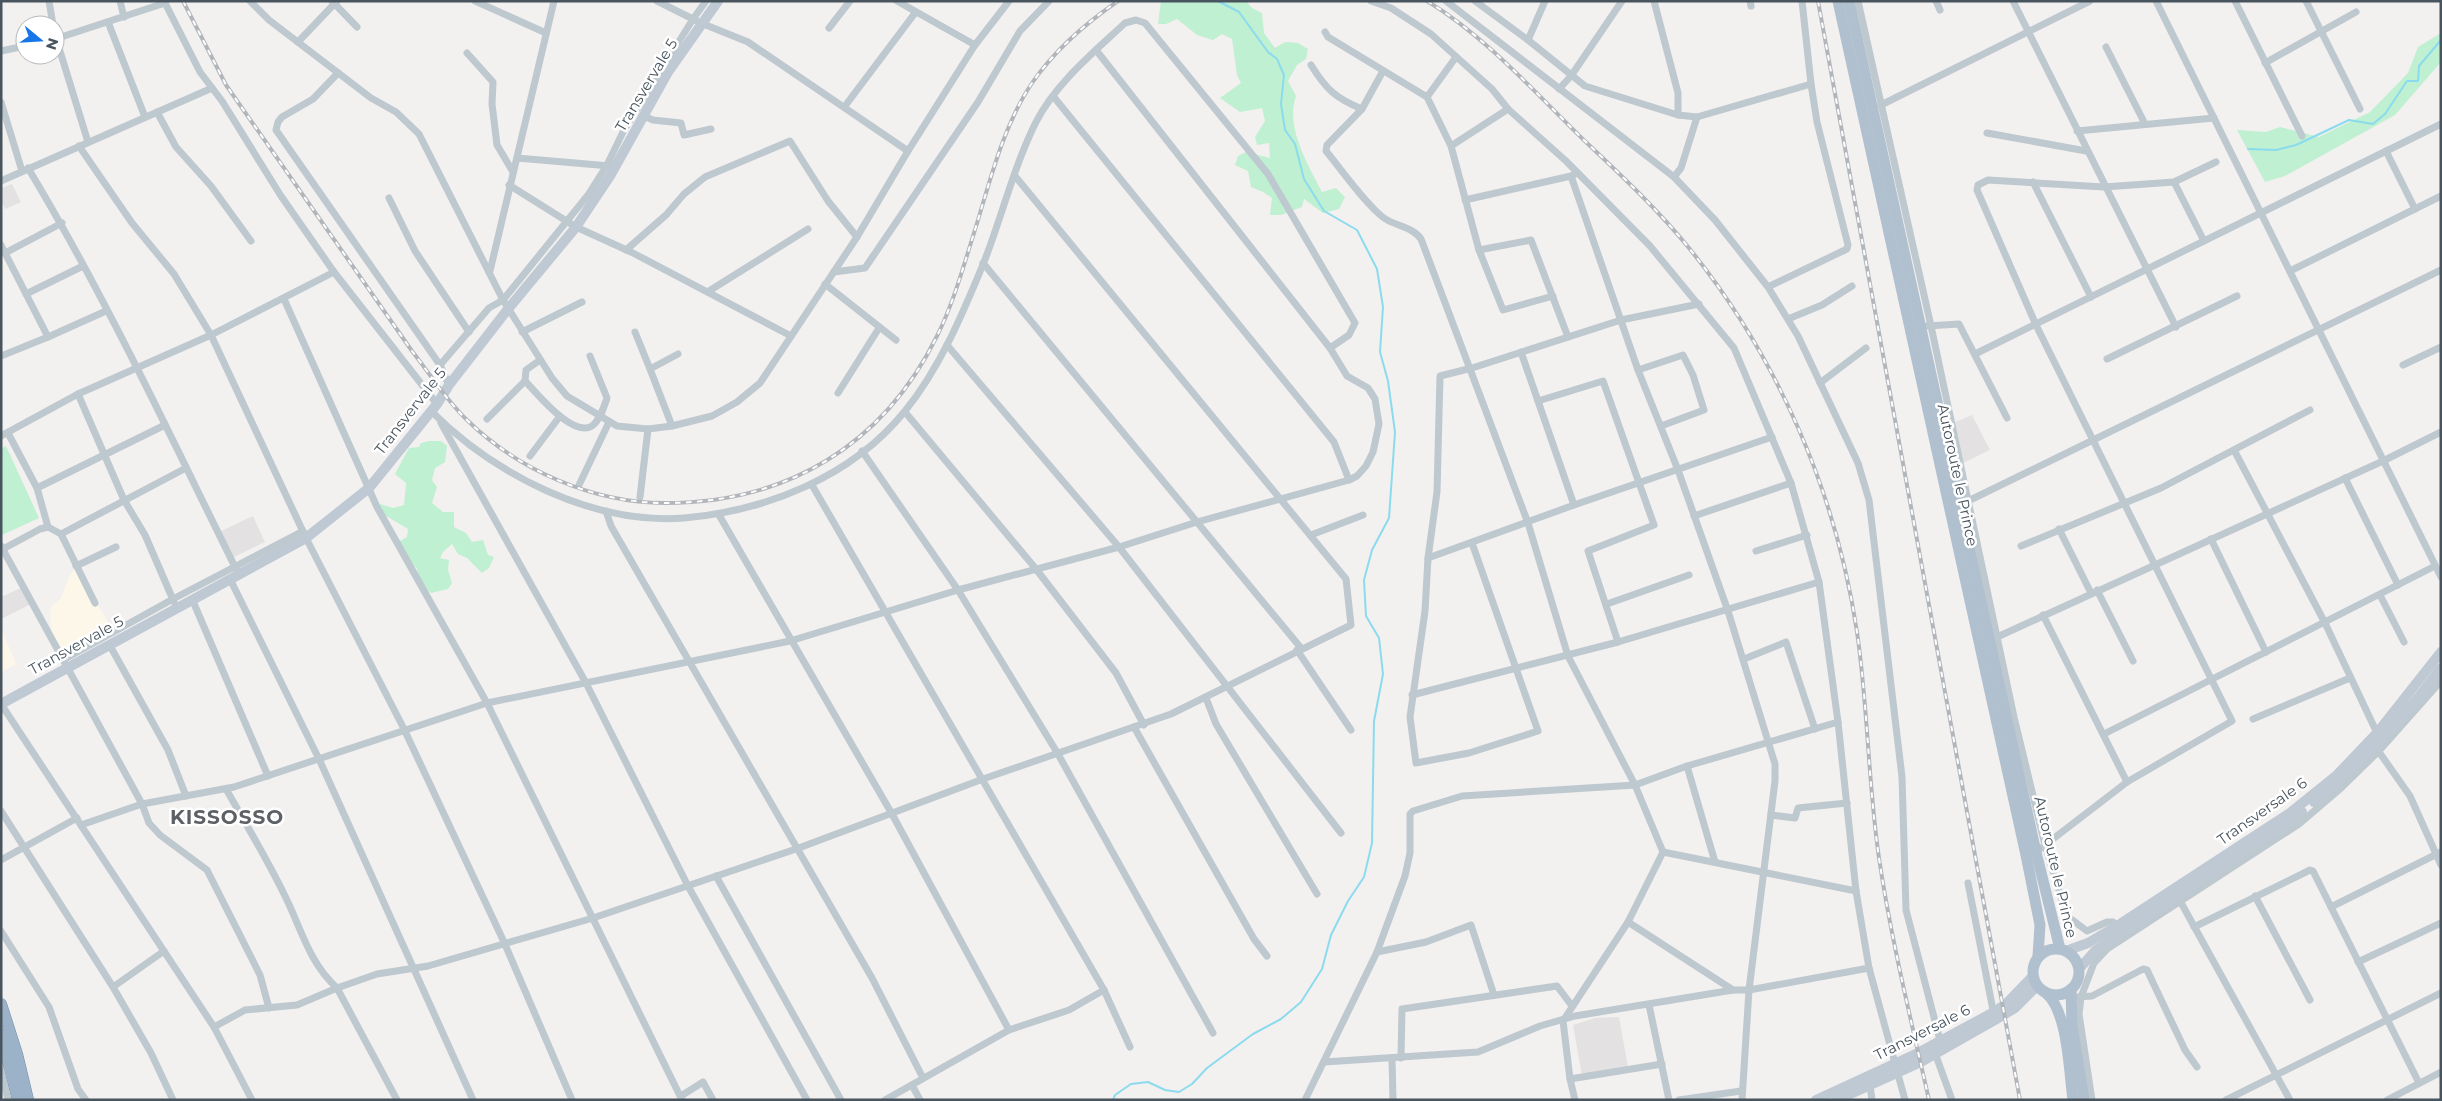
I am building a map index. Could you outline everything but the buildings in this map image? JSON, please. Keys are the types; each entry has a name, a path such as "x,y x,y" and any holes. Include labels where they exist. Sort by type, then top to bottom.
{"highway":[{"path":"1,1004 17,1054 28,1100"},
{"path":"1,1035 18,1100"}],"main road":[{"name":"Transvervale 5","path":"1,704 65,664 109,644 175,603 192,599 304,535 369,488 434,408 506,305 576,227 611,166 644,116 697,21 718,1"},
{"name":"Autoroute le Prince","path":"1838,1 2026,856 2040,925 2038,956"},
{"name":"Autoroute le Prince","path":"1849,1 1926,326 2063,950"},
{"name":"Transversale 6","path":"2079,969 2091,960 2119,929 2290,813 2336,776 2377,734 2441,652"},
{"name":"Transversale 6","path":"2063,950 2088,943 2179,899 2293,819 2341,781 2377,748 2411,708 2441,668"},
{"path":"2073,1100 2060,1015 2054,1000 2035,981 2033,965 2038,956 2052,948 2063,950 2075,960 2079,969 2074,994 2072,1024 2084,1100"},
{"name":"Transversale 6","path":"1816,1100 1897,1068 1939,1048 1995,1016 2006,1004 2035,981"},
{"path":"2047,994 2074,994"},
{"name":"Transversale 6","path":"1838,1100 1870,1085 1897,1068"}],"street":[{"path":"49,1 51,15"},
{"path":"120,1 124,16"},
{"path":"250,1 269,20 338,73 371,98 396,112 418,134 506,305 540,360 567,396 617,426 648,429 672,426 712,416 737,402 760,383 857,237 908,151 975,45 1009,1"},
{"path":"475,1 546,33"},
{"path":"490,271 554,1"},
{"path":"657,1 697,21 748,42 846,106 908,151"},
{"path":"440,365 489,308 506,305 567,221 611,166 623,132 697,21 706,1"},
{"path":"829,28 850,1"},
{"path":"897,1 915,13 975,45"},
{"path":"834,272 864,268 978,102 1020,31 1049,1"},
{"path":"1371,1 1391,8 1431,34 1492,89 1508,109 1650,246 1734,348 1791,483 1819,582 1838,722 1856,891 1869,968 1905,1100"},
{"path":"1446,1 1455,4 1558,89 1674,177 1715,220 1768,287 1788,319 1858,463 1869,500 1902,776 1906,910 1952,1100"},
{"path":"1475,1 1528,40 1584,86 1678,115 1697,116 1811,84"},
{"path":"1528,40 1544,1"},
{"path":"1558,89 1571,76 1622,1"},
{"path":"1654,1 1678,93 1678,115"},
{"path":"1768,287 1847,249 1848,245 1817,122 1802,1"},
{"path":"1858,1 1926,326 1960,324 2007,418"},
{"path":"1936,1 1940,10"},
{"path":"2013,1 2086,151 2176,327"},
{"path":"2156,1 2441,577"},
{"path":"2235,1 2302,136"},
{"path":"2306,1 2360,109"},
{"path":"65,34 108,22 164,2 200,72 281,196 434,408 586,683 688,886 807,1100"},
{"path":"298,42 334,2 357,28"},
{"path":"1881,105 2086,2"},
{"path":"2265,63 2356,12"},
{"path":"846,106 915,13"},
{"path":"439,419 508,472 543,489 606,511 668,519 719,515 767,502 812,485 862,451 905,412 925,384 947,345 983,263 1036,122 1068,76 1125,23 1136,20 1145,23 1268,174 1356,323 1349,335 1330,348"},
{"path":"108,22 145,117"},
{"path":"1325,32 1328,37 1428,97 1451,146 1479,250 1504,311 1553,296"},
{"path":"2106,47 2145,124"},
{"path":"1,51 15,48"},
{"path":"81,825 142,804 226,789 487,703 790,642 958,590 1119,547 1197,522 1282,500 1357,476 1366,466 1373,452 1379,424 1375,399 1368,388 1347,376 1330,348 1096,50"},
{"path":"467,53 493,82 492,104 498,144 513,172"},
{"path":"1428,97 1456,56"},
{"path":"64,65 88,142"},
{"path":"1311,65 1322,83 1335,96 1362,109"},
{"path":"1383,71 1362,109 1327,145 1326,151 1377,213 1393,223 1418,234 1472,368 1528,523 1568,656 1635,785 1663,852 1628,922 1563,1021 1570,1079 1575,1100"},
{"path":"338,73 313,99 282,117 278,122 276,130 440,365 449,384"},
{"path":"1,181 212,88"},
{"path":"1053,96 1334,442 1349,480"},
{"path":"1,102 25,169 62,223 106,311 138,369 186,468 473,1100"},
{"path":"1451,146 1508,109"},
{"path":"157,112 176,147 211,186 251,240"},
{"path":"644,116 653,120 681,123 684,135 711,129"},
{"path":"1674,177 1681,168 1697,116"},
{"path":"2077,131 2214,118"},
{"path":"1975,354 2441,124"},
{"path":"1987,133 2086,151"},
{"path":"626,250 666,215 684,194 705,177 790,140 828,201 857,237"},
{"path":"79,146 132,223 174,274 211,335 304,535 404,730 504,942 572,1100"},
{"path":"2386,151 2415,208"},
{"path":"517,158 611,166"},
{"path":"2119,929 2107,922 2087,931 2067,916 2040,848 2127,782 2232,720 2036,325 1977,190 1982,182 1988,180 2104,187 2174,182 2216,162"},
{"path":"1465,200 1574,174"},
{"path":"1574,174 1638,370 1678,470 1728,611 1776,764 1749,990 1742,1100"},
{"path":"214,1027 245,1010 297,1005 377,974 428,966 504,942 594,918 796,849 983,779 1144,724 1206,698 1299,649 1351,625 1346,579 1015,176"},
{"path":"2033,182 2091,297"},
{"path":"2174,182 2204,241"},
{"path":"509,185 576,227 709,291 791,336"},
{"path":"2290,272 2441,196"},
{"path":"389,198 415,251 469,332"},
{"path":"5,253 62,223"},
{"path":"709,291 808,229"},
{"path":"1479,250 1532,240 1568,337"},
{"path":"1,245 48,337"},
{"path":"983,263 1197,522 1299,649 1351,730"},
{"path":"26,294 83,266"},
{"path":"1964,503 2441,270"},
{"path":"1,436 78,394 211,335 334,272"},
{"path":"825,284 896,340"},
{"path":"1788,319 1822,305 1852,286"},
{"path":"2107,359 2237,296"},
{"path":"284,299 377,507 487,703 681,1098 703,1082 713,1100"},
{"path":"522,332 582,302"},
{"path":"1472,543 1538,731 1470,753 1416,763 1410,718 1425,611 1428,558 1436,492 1439,378 1442,375 1472,368 1621,320 1698,304"},
{"path":"1,356 106,311"},
{"path":"838,393 879,328"},
{"path":"636,332 672,426"},
{"path":"947,345 1119,547 1341,833"},
{"path":"2403,366 2441,347"},
{"path":"1820,383 1866,348"},
{"path":"1521,352 1574,505"},
{"path":"650,369 678,354"},
{"path":"1638,370 1683,355 1693,375 1704,410 1660,426"},
{"path":"525,381 560,416 577,426 592,426 607,398 590,356"},
{"path":"487,419 525,381 526,370 540,360"},
{"path":"1538,401 1603,381 1640,483 1654,526 1588,550 1618,642"},
{"path":"78,394 124,500 145,535 175,603"},
{"path":"2021,546 2123,502 2161,488 2310,410"},
{"path":"905,412 1036,569 1116,673 1144,724"},
{"path":"530,456 560,416"},
{"path":"579,484 609,422"},
{"path":"38,488 165,425"},
{"path":"640,497 648,429"},
{"path":"8,432 38,488 48,528"},
{"path":"1994,638 2268,514 2441,432"},
{"path":"1428,558 1574,505 1772,438"},
{"path":"2234,450 2325,623 2377,734"},
{"path":"862,451 958,590 1058,754 1213,1033"},
{"path":"61,534 186,468"},
{"path":"2345,478 2398,585"},
{"path":"1694,516 1791,483"},
{"path":"812,485 1104,990 1130,1046"},
{"path":"606,511 611,526 872,978 923,1078"},
{"path":"1311,535 1363,514"},
{"path":"719,515 790,642 892,814 1009,1030"},
{"path":"95,603 61,534 48,528 40,529 2,548 142,804 149,823 160,835 207,870 260,975 269,1008"},
{"path":"2059,530 2133,661"},
{"path":"1756,551 1807,535"},
{"path":"2211,540 2266,652"},
{"path":"76,566 116,547"},
{"path":"2104,734 2435,566"},
{"path":"65,664 175,603 235,573"},
{"path":"1607,604 1689,576"},
{"path":"1412,696 1618,642 1728,611 1819,582"},
{"path":"2380,595 2404,642"},
{"path":"192,599 268,776"},
{"path":"2043,615 2127,782"},
{"path":"1744,659 1786,642 1815,729"},
{"path":"109,644 168,750 186,796"},
{"path":"2253,719 2350,678"},
{"path":"2441,681 2377,748 2410,796 2438,853 2441,865"},
{"path":"1206,698 1216,724 1317,894"},
{"path":"1,704 214,1027 252,1100"},
{"path":"1305,1100 1377,952 1407,868 1410,853 1410,814 1413,811 1462,796 1635,785 1687,766 1838,722"},
{"path":"1134,727 1254,939 1267,956"},
{"path":"1687,766 1715,862"},
{"path":"226,789 285,897 310,954 327,979 337,988 397,1100"},
{"path":"1771,815 1795,818 1798,808 1846,803"},
{"path":"1,811 113,987 151,1053 173,1100"},
{"path":"1,860 77,818"},
{"path":"1663,852 1856,891"},
{"path":"2331,907 2438,853"},
{"path":"2194,927 2311,870 2418,1083"},
{"path":"716,876 841,1100"},
{"path":"1968,882 1995,1016"},
{"path":"2255,896 2310,1000"},
{"path":"2092,1100 2079,1014 2074,994 2091,960 2179,899 2290,1100"},
{"path":"1628,922 1733,990"},
{"path":"2358,962 2441,923"},
{"path":"1377,952 1426,942 1471,925 1494,995"},
{"path":"1,930 49,1007 78,1088 80,1100"},
{"path":"113,987 164,951"},
{"path":"1324,1062 1478,1052 1540,1026 1563,1021 1575,1016 1733,990 1749,990 1869,968"},
{"path":"2074,994 2092,996 2143,969 2148,970 2186,1050 2198,1067"},
{"path":"1401,1058 1402,1009 1557,986 1572,1006"},
{"path":"884,1100 1009,1030 1069,1010 1104,990"},
{"path":"2226,1100 2441,993"},
{"path":"1649,1005 1669,1100"},
{"path":"1392,1059 1393,1100"},
{"path":"1570,1079 1662,1064"},
{"path":"1,1070 5,1096"},
{"path":"2387,1100 2441,1072"},
{"path":"912,1085 920,1100"},
{"path":"1870,1085 1872,1100"},
{"path":"78,1088 86,1100"},
{"path":"1679,1100 1742,1091"}],"shaded area":[{"path":"12,184 21,202 5,209 1,200 1,188"},
{"path":"1972,415 1990,450 1961,464 1953,423"},
{"path":"253,516 265,542 234,557 221,531"},
{"path":"75,568 110,625 98,637 69,655 59,647 52,632 50,618 51,607 61,598 69,577"},
{"path":"21,588 31,604 1,619 1,597"},
{"path":"1,628 16,664 1,672"},
{"path":"1619,1017 1628,1067 1582,1076 1573,1025 1595,1018"}],"green space":[{"path":"1161,1 1246,1 1252,8 1262,13 1264,33 1275,48 1285,42 1298,43 1308,49 1306,59 1297,65 1288,81 1296,96 1293,120 1300,146 1322,192 1336,188 1345,197 1339,209 1323,213 1304,199 1302,207 1281,215 1270,215 1272,198 1251,187 1248,171 1235,165 1238,156 1246,152 1270,158 1269,143 1257,145 1255,137 1265,121 1262,108 1240,112 1220,98 1241,83 1237,75 1232,39 1222,34 1213,40 1197,35 1177,19 1166,24 1158,24"},
{"path":"2441,33 2441,62 2395,115 2285,176 2265,182 2237,130 2266,132 2280,127 2319,137 2370,112 2408,73 2418,47"},
{"path":"441,441 447,446 445,462 435,468 432,480 437,487 432,503 443,512 454,512 454,527 466,533 472,542 483,540 488,555 494,557 489,568 482,573 467,558 458,554 452,544 443,552 440,558 449,560 448,570 452,583 448,589 431,593 416,581 417,569 401,553 400,541 407,537 408,529 388,517 377,515 380,504 393,508 404,505 406,483 395,474 409,448 419,447 421,443"},
{"path":"6,446 39,518 2,535 1,449"}],"waterway":[{"path":"1113,1100 1115,1095 1131,1084 1148,1082 1165,1090 1179,1092 1192,1084 1207,1068 1253,1034 1281,1019 1301,1002 1322,969 1331,935 1348,901 1364,877 1372,843 1374,721 1383,674 1379,638 1366,616 1364,580 1372,550 1389,518 1395,432 1388,381 1380,352 1383,307 1377,269 1357,230 1324,211 1304,179 1295,144 1285,130 1281,104 1284,75 1277,59 1268,52 1239,12 1218,1"},
{"path":"2248,149 2276,150 2296,145 2349,120 2373,124 2385,114 2407,81 2418,81 2419,66 2441,40"}],"railway":[{"path":"183,1 226,85 412,351 459,412 487,438 509,454 558,480 584,490 611,497 665,503 709,500 751,492 790,479 826,461 859,437 889,408 915,375 943,324 962,273 998,156 1022,100 1032,83 1060,49 1083,28 1118,1"},
{"path":"1427,1 1471,32 1511,68 1677,234 1721,290 1750,335 1776,381 1798,429 1818,478 1834,528 1847,580 1861,660 1872,802 1879,858 1895,949 1929,1100"},
{"path":"1818,1 2020,1100"}],"district":[{"name":"KISSOSSO","path":"227,817"}]}
